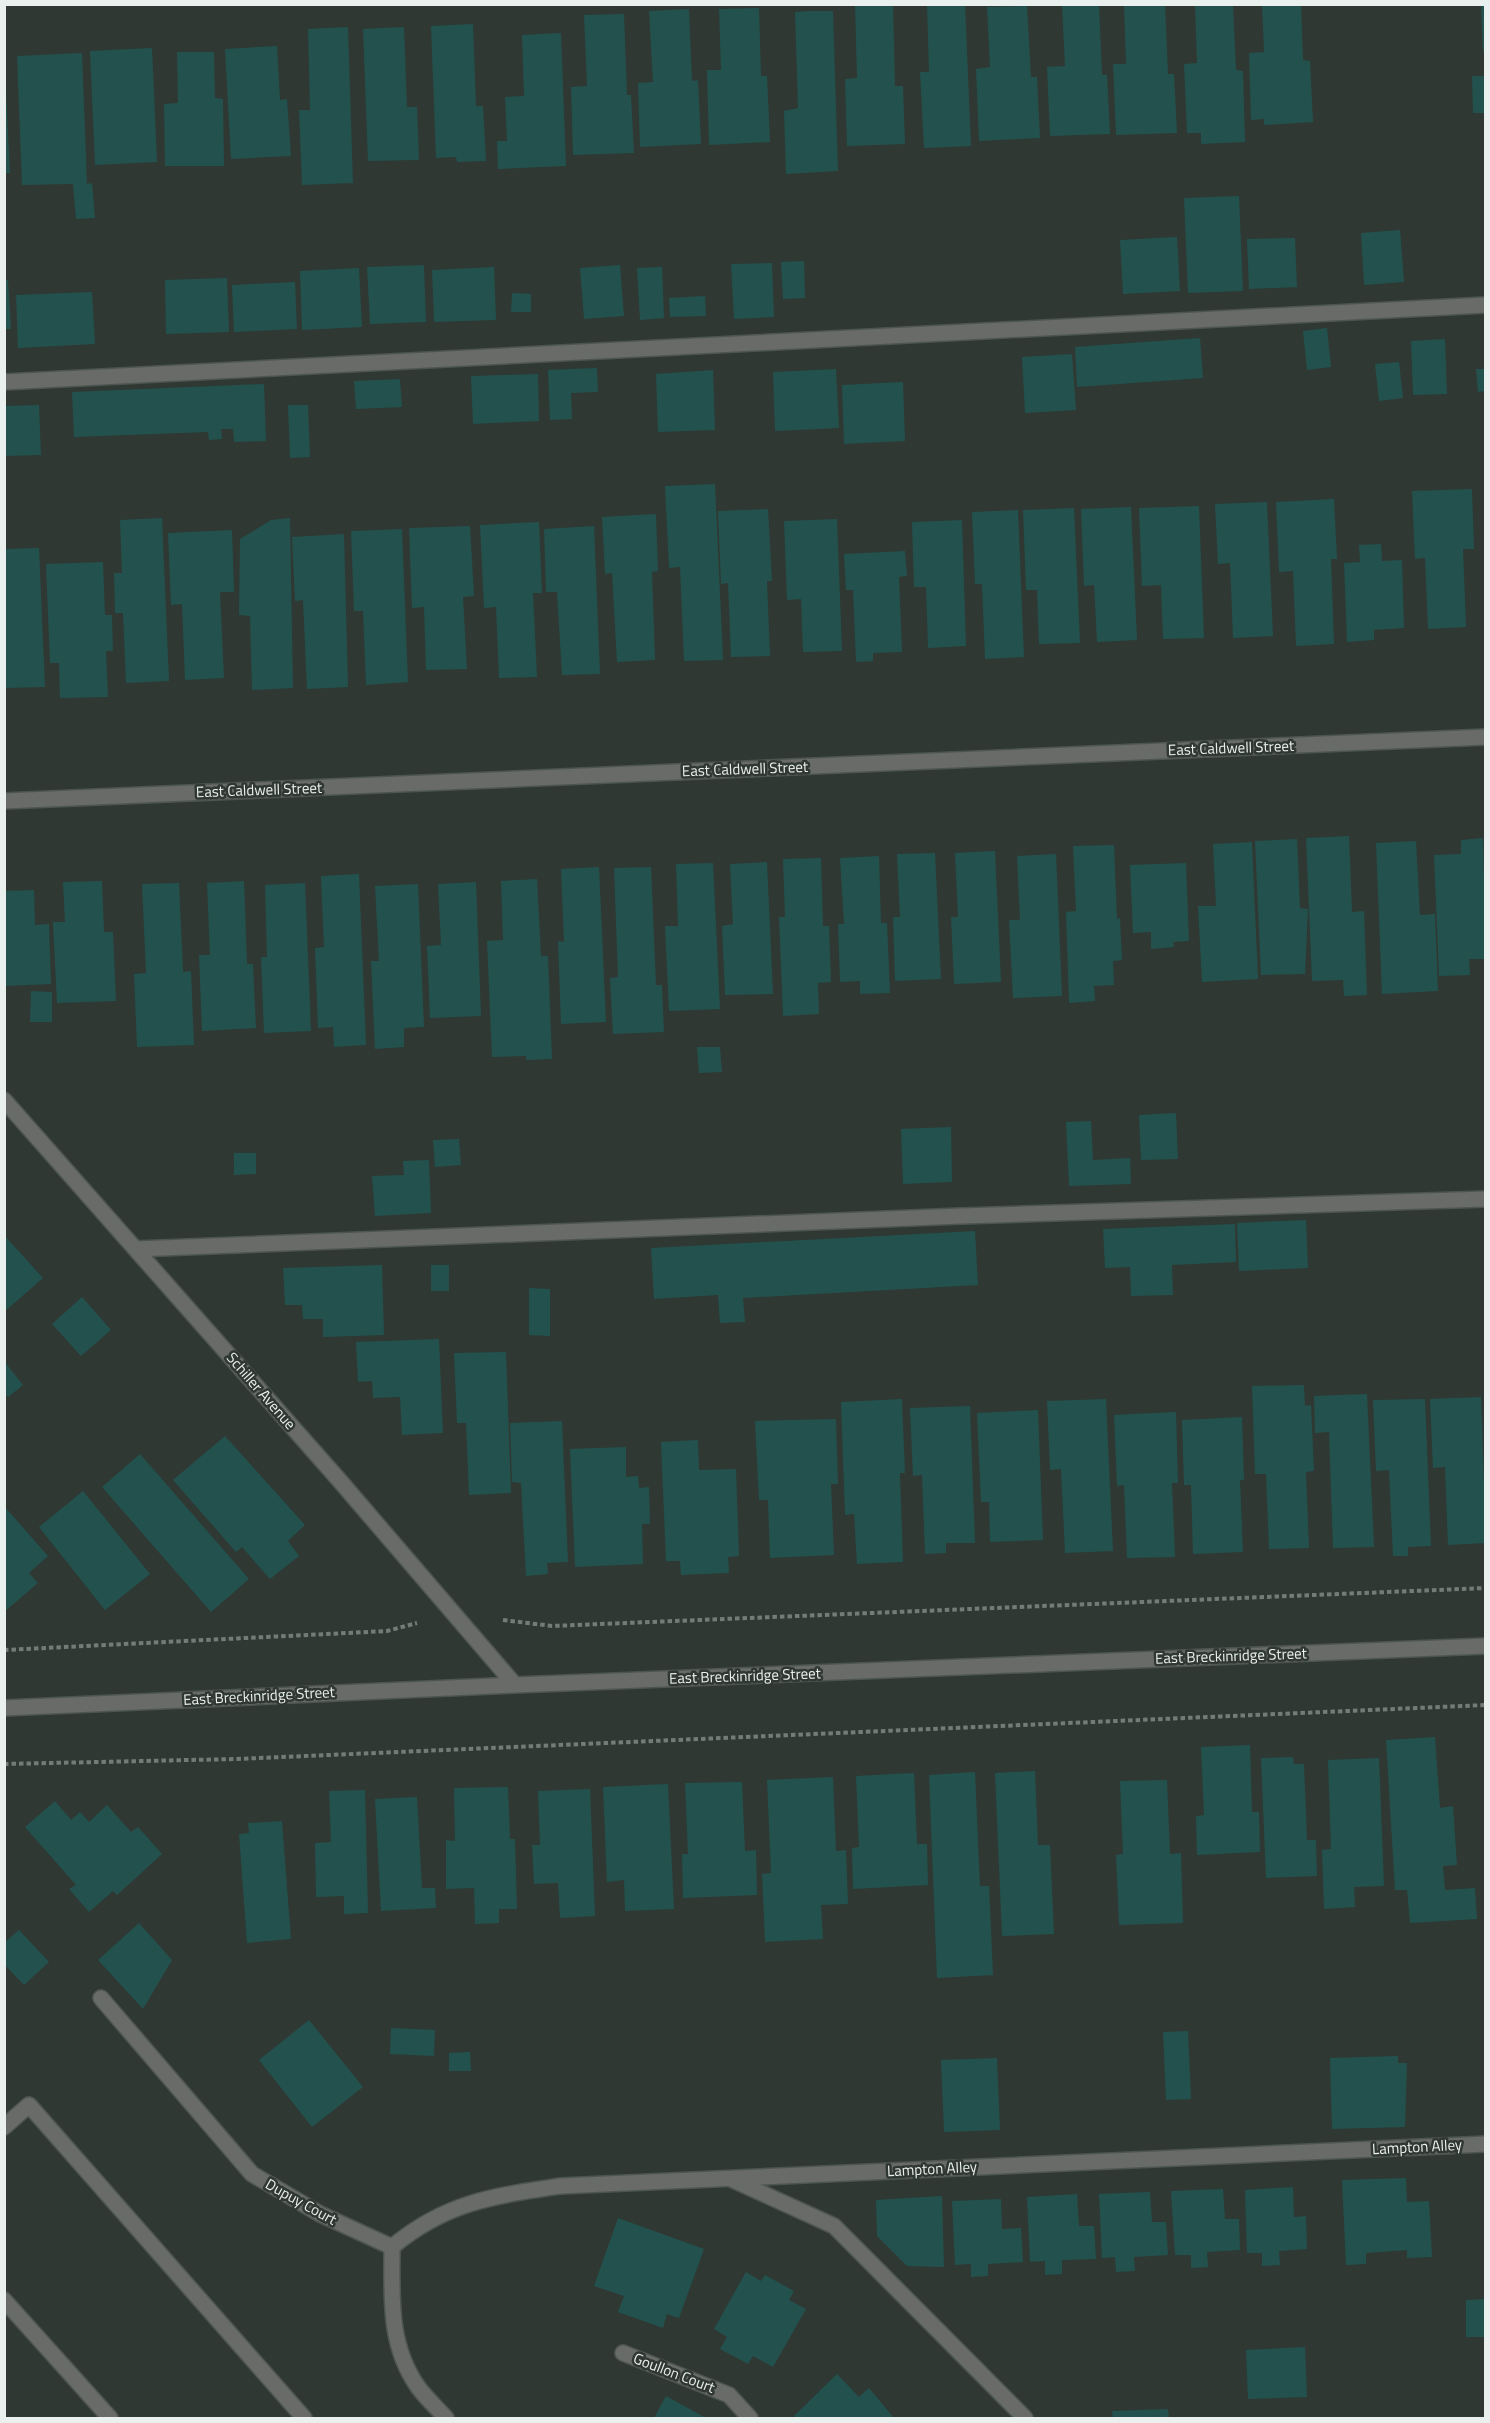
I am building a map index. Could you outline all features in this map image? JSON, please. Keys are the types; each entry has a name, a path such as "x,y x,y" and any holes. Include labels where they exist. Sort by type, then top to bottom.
{"street":[{"path":"4,382 1485,305"},
{"name":"East Caldwell Street","path":"4,801 1485,737"},
{"name":"Schiller Avenue","path":"4,1100 515,1685"},
{"path":"136,1249 985,1215 1485,1199"},
{"name":"East Breckinridge Street","path":"4,1708 1485,1646"},
{"name":"Dupuy Court","path":"101,1998 252,2174 320,2214 392,2247"},
{"path":"4,2127 29,2105 304,2418"},
{"name":"Lampton Alley","path":"392,2247 413,2229 446,2211 501,2194 561,2186 1485,2144"},
{"path":"728,2178 834,2226 1025,2418"},
{"path":"392,2247 392,2322 401,2355 418,2387 446,2418"},
{"path":"4,2300 110,2418"},
{"name":"Goullon Court","path":"623,2353 729,2395 750,2418"}],"path":[{"path":"4,1650 387,1631 453,1613 552,1626 1485,1588"},
{"path":"4,1764 236,1759 1485,1705"}],"building":[{"path":"855,4 893,4 895,86 903,86 905,144 847,146 845,79 857,78"},
{"path":"927,4 965,4 971,146 924,148 920,72 929,72"},
{"path":"1062,4 1099,4 1102,75 1107,75 1110,134 1050,136 1047,67 1065,66"},
{"path":"1124,4 1165,4 1168,74 1174,74 1177,133 1116,135 1113,64 1126,64"},
{"path":"1195,4 1233,4 1236,70 1243,71 1245,142 1201,144 1201,133 1187,133 1184,64 1197,63"},
{"path":"1262,4 1301,4 1303,60 1310,61 1313,122 1264,125 1264,119 1251,120 1249,53 1264,52"},
{"path":"1481,5 1486,5 1486,52 1483,52"},
{"path":"1027,6 1031,77 1037,77 1040,138 979,141 976,69 990,67 987,7"},
{"path":"759,8 761,76 767,76 770,142 709,145 707,70 721,70 719,9"},
{"path":"689,9 692,81 698,80 701,144 640,147 638,83 653,82 649,11"},
{"path":"833,11 838,171 786,174 784,111 798,108 795,12"},
{"path":"624,14 627,95 631,95 634,153 573,155 571,87 587,86 584,15"},
{"path":"473,24 476,106 483,106 486,161 457,162 456,157 436,158 431,26"},
{"path":"348,27 353,183 302,185 299,110 310,110 308,29"},
{"path":"404,27 407,107 417,107 419,160 368,161 363,29"},
{"path":"561,33 566,166 498,169 497,141 507,141 505,97 524,96 522,35"},
{"path":"277,46 280,100 287,99 291,156 231,159 225,49"},
{"path":"152,48 157,162 95,165 90,51"},
{"path":"177,52 214,52 215,98 223,99 224,166 165,166 164,104 178,103"},
{"path":"82,53 87,184 92,183 95,218 76,219 73,184 22,185 17,56"},
{"path":"1472,76 1486,76 1486,113 1473,113"},
{"path":"6,92 10,173 5,173"},
{"path":"1239,196 1243,291 1188,293 1184,198"},
{"path":"1400,230 1404,282 1364,285 1361,233"},
{"path":"1177,237 1180,291 1123,294 1120,240"},
{"path":"1295,238 1297,287 1249,289 1247,239"},
{"path":"804,261 805,298 783,299 781,262"},
{"path":"772,263 774,317 734,319 731,264"},
{"path":"424,265 426,322 370,324 367,267"},
{"path":"620,265 624,316 584,319 580,268"},
{"path":"494,267 496,320 434,322 432,270"},
{"path":"662,267 664,318 640,320 637,268"},
{"path":"359,268 362,327 302,330 300,271"},
{"path":"227,278 229,332 166,334 165,280"},
{"path":"4,280 8,280 11,329 4,329"},
{"path":"295,282 297,329 234,332 232,285"},
{"path":"92,292 95,344 18,348 16,295"},
{"path":"512,293 531,294 531,312 511,312"},
{"path":"705,296 706,316 670,317 669,298"},
{"path":"1327,328 1331,367 1307,370 1303,331"},
{"path":"1200,338 1203,378 1077,387 1075,347"},
{"path":"1445,339 1447,394 1413,395 1411,341"},
{"path":"1072,354 1076,410 1025,413 1022,357"},
{"path":"1399,362 1403,398 1379,401 1375,364"},
{"path":"597,368 598,392 571,393 572,419 550,420 548,370"},
{"path":"836,369 839,428 775,431 773,372"},
{"path":"1476,369 1486,369 1486,391 1478,392"},
{"path":"713,370 715,430 658,432 656,374"},
{"path":"538,374 539,421 473,424 471,376"},
{"path":"400,379 402,407 356,409 354,381"},
{"path":"903,382 905,441 844,444 842,385"},
{"path":"264,384 266,441 234,442 233,429 221,429 222,439 209,440 208,432 74,437 72,392"},
{"path":"39,405 41,455 4,456 4,406"},
{"path":"288,405 308,405 310,457 290,458"},
{"path":"715,484 723,660 684,661 680,567 669,568 665,486"},
{"path":"1472,489 1474,549 1463,549 1466,627 1428,629 1425,558 1415,559 1412,491"},
{"path":"1334,499 1337,559 1331,559 1334,644 1296,646 1293,571 1279,572 1276,502"},
{"path":"1267,502 1273,636 1233,638 1230,563 1218,564 1215,504"},
{"path":"1199,506 1204,638 1163,639 1161,585 1142,586 1139,508"},
{"path":"1131,507 1137,640 1097,642 1094,585 1084,586 1081,509"},
{"path":"1074,508 1080,643 1039,644 1037,590 1026,590 1023,510"},
{"path":"768,509 772,581 767,581 770,656 731,657 728,583 721,584 718,511"},
{"path":"1018,510 1024,657 985,659 982,584 975,584 972,512"},
{"path":"656,514 658,571 652,572 655,660 617,662 612,573 605,574 602,517"},
{"path":"162,518 169,681 126,683 123,613 115,613 114,573 122,573 120,520"},
{"path":"290,518 293,688 252,690 250,616 239,615 240,539 271,520"},
{"path":"837,519 842,651 803,652 801,599 787,600 784,521"},
{"path":"962,520 966,646 928,648 926,587 914,587 912,522"},
{"path":"539,522 542,593 533,593 537,677 499,678 496,607 484,608 480,525"},
{"path":"470,526 474,596 463,597 467,669 426,670 424,607 412,608 409,528"},
{"path":"594,526 600,674 562,675 557,592 546,592 544,529"},
{"path":"402,529 408,682 366,685 363,611 354,611 351,531"},
{"path":"232,530 234,592 220,592 224,678 185,680 182,604 171,605 168,533"},
{"path":"344,534 348,687 307,689 303,600 295,601 292,537"},
{"path":"1381,544 1382,561 1402,560 1404,628 1374,630 1374,640 1347,642 1344,563 1360,562 1359,545"},
{"path":"39,548 45,687 4,688 4,549"},
{"path":"905,551 907,576 899,577 902,652 873,653 873,661 856,662 853,590 846,590 844,554"},
{"path":"103,562 105,615 112,615 113,651 106,651 108,697 60,698 59,663 50,663 46,564"},
{"path":"1349,836 1352,912 1364,911 1367,995 1344,996 1343,980 1312,981 1306,838"},
{"path":"1483,838 1486,959 1469,959 1470,975 1439,976 1434,855 1461,854 1461,840"},
{"path":"1297,839 1300,908 1308,909 1305,974 1261,975 1255,841"},
{"path":"1416,841 1420,915 1435,914 1438,991 1382,994 1376,843"},
{"path":"1252,842 1258,979 1202,982 1198,906 1216,906 1213,844"},
{"path":"1114,845 1117,919 1120,918 1122,960 1113,961 1114,985 1094,986 1095,1001 1069,1003 1066,912 1076,911 1073,846"},
{"path":"995,851 1001,982 954,984 951,917 958,917 955,853"},
{"path":"935,853 941,979 895,981 893,917 900,917 897,854"},
{"path":"1056,854 1062,996 1013,998 1009,920 1020,920 1017,856"},
{"path":"879,856 881,923 887,923 890,993 860,994 860,981 840,982 838,924 844,924 840,858"},
{"path":"821,858 823,926 829,926 831,982 818,983 819,1014 783,1016 779,917 785,917 783,859"},
{"path":"767,862 773,994 725,995 722,926 733,924 730,864"},
{"path":"713,863 720,1009 669,1011 665,926 678,926 676,864"},
{"path":"1186,863 1189,941 1173,942 1174,947 1151,949 1151,932 1133,933 1130,865"},
{"path":"599,867 606,1022 561,1024 558,941 564,942 561,869"},
{"path":"651,867 656,985 662,985 664,1032 613,1034 610,978 618,977 614,868"},
{"path":"359,874 366,1045 334,1047 333,1027 318,1028 315,948 324,947 321,876"},
{"path":"537,879 541,956 548,956 552,1059 526,1060 526,1056 492,1057 487,941 503,940 501,881"},
{"path":"102,881 104,932 113,932 116,1001 57,1003 53,922 65,922 63,882"},
{"path":"244,881 247,964 253,964 256,1028 202,1031 199,955 210,955 207,883"},
{"path":"476,882 481,1016 430,1018 427,946 441,945 438,884"},
{"path":"179,883 183,972 191,971 194,1045 137,1047 134,974 146,973 142,884"},
{"path":"305,883 311,1031 264,1033 261,957 267,957 265,885"},
{"path":"418,884 424,1027 404,1028 404,1047 375,1049 371,961 379,961 375,886"},
{"path":"34,890 35,925 49,924 51,984 4,986 4,891"},
{"path":"31,991 52,992 52,1022 30,1022"},
{"path":"697,1047 720,1047 722,1072 699,1073"},
{"path":"1176,1113 1178,1159 1141,1160 1139,1115"},
{"path":"1091,1121 1093,1160 1130,1158 1131,1184 1069,1186 1066,1122"},
{"path":"951,1127 952,1182 903,1184 901,1129"},
{"path":"459,1139 461,1165 435,1167 433,1140"},
{"path":"234,1153 256,1153 256,1174 234,1175"},
{"path":"429,1160 431,1213 375,1216 372,1176 404,1175 403,1161"},
{"path":"1306,1220 1308,1268 1239,1271 1237,1223"},
{"path":"1235,1224 1236,1262 1172,1265 1173,1295 1131,1296 1130,1267 1105,1268 1103,1229"},
{"path":"975,1231 978,1285 743,1298 745,1322 720,1323 718,1295 654,1299 651,1248"},
{"path":"4,1235 43,1278 4,1312"},
{"path":"382,1265 384,1335 323,1337 323,1319 303,1319 302,1305 285,1305 283,1268"},
{"path":"431,1265 449,1265 449,1291 431,1291"},
{"path":"529,1288 550,1289 550,1336 529,1335"},
{"path":"82,1297 111,1330 81,1356 52,1324"},
{"path":"439,1339 443,1433 402,1435 400,1397 373,1398 372,1381 358,1382 356,1342"},
{"path":"506,1352 511,1493 469,1495 466,1423 457,1423 454,1353"},
{"path":"4,1361 23,1385 8,1397 4,1393"},
{"path":"1304,1385 1305,1406 1311,1405 1314,1471 1306,1472 1309,1548 1269,1549 1266,1474 1255,1474 1252,1386"},
{"path":"1367,1394 1374,1547 1333,1548 1329,1432 1315,1433 1314,1396"},
{"path":"1481,1397 1486,1543 1448,1545 1445,1467 1433,1468 1430,1399"},
{"path":"902,1399 905,1473 900,1473 903,1562 857,1564 854,1514 845,1515 841,1402"},
{"path":"1106,1399 1113,1551 1065,1553 1061,1469 1050,1470 1047,1401"},
{"path":"1425,1399 1431,1546 1408,1547 1408,1556 1393,1556 1389,1470 1376,1471 1373,1400"},
{"path":"970,1406 975,1543 946,1543 946,1553 925,1554 922,1475 913,1476 910,1408"},
{"path":"1038,1410 1043,1540 990,1542 989,1502 981,1502 977,1413"},
{"path":"1176,1412 1178,1483 1172,1483 1175,1557 1127,1558 1124,1485 1117,1486 1114,1415"},
{"path":"1242,1417 1244,1480 1240,1480 1243,1552 1193,1554 1191,1485 1184,1485 1182,1420"},
{"path":"836,1419 838,1484 831,1484 834,1555 770,1558 768,1500 759,1500 755,1421"},
{"path":"562,1421 568,1562 547,1563 548,1574 526,1576 521,1483 512,1482 510,1423"},
{"path":"225,1436 305,1525 288,1541 299,1556 270,1579 242,1547 236,1552 173,1480"},
{"path":"698,1440 699,1470 736,1469 739,1556 728,1557 729,1573 681,1575 680,1561 666,1561 661,1442"},
{"path":"626,1447 626,1477 638,1476 639,1488 649,1487 650,1524 642,1524 643,1564 575,1567 570,1449"},
{"path":"140,1454 249,1579 211,1612 102,1487"},
{"path":"83,1491 150,1574 105,1610 39,1527"},
{"path":"4,1506 48,1556 29,1573 38,1583 4,1612"},
{"path":"1435,1737 1440,1808 1453,1806 1457,1865 1443,1866 1445,1890 1475,1888 1477,1919 1410,1923 1407,1890 1395,1890 1386,1740"},
{"path":"1250,1745 1252,1812 1259,1812 1260,1852 1197,1855 1196,1816 1204,1815 1201,1747"},
{"path":"1293,1757 1294,1764 1304,1764 1307,1840 1316,1840 1317,1876 1266,1878 1261,1758"},
{"path":"1379,1758 1384,1886 1354,1887 1355,1907 1324,1909 1322,1850 1331,1849 1328,1760"},
{"path":"1035,1771 1038,1845 1050,1845 1054,1934 1002,1936 995,1773"},
{"path":"975,1772 980,1886 989,1886 993,1975 937,1978 929,1775"},
{"path":"914,1773 917,1844 927,1844 928,1885 853,1889 852,1848 859,1847 856,1776"},
{"path":"833,1777 836,1851 846,1850 848,1904 821,1905 823,1939 765,1942 762,1874 771,1873 767,1780"},
{"path":"1167,1780 1170,1854 1181,1853 1183,1923 1119,1925 1116,1855 1123,1854 1120,1781"},
{"path":"742,1782 745,1851 756,1850 757,1895 683,1898 682,1854 688,1854 685,1783"},
{"path":"668,1784 674,1909 625,1911 624,1880 607,1882 603,1787"},
{"path":"508,1787 510,1839 515,1839 517,1909 499,1909 499,1923 475,1924 474,1888 446,1889 446,1840 455,1841 454,1788"},
{"path":"590,1789 595,1916 560,1918 558,1883 534,1884 532,1845 540,1845 538,1791"},
{"path":"365,1790 368,1913 344,1914 344,1896 316,1897 315,1843 331,1842 329,1791"},
{"path":"417,1797 422,1888 435,1888 436,1908 381,1911 375,1799"},
{"path":"55,1801 71,1820 80,1812 89,1822 107,1805 131,1832 138,1827 162,1854 117,1895 113,1891 89,1912 69,1889 76,1885 25,1827"},
{"path":"282,1821 291,1939 247,1943 239,1834 249,1833 248,1823"},
{"path":"139,1923 172,1960 143,2009 98,1960"},
{"path":"19,1930 49,1962 24,1985 4,1964 4,1943"},
{"path":"309,2020 363,2087 312,2127 259,2060"},
{"path":"391,2028 435,2030 434,2056 390,2054"},
{"path":"1188,2031 1191,2099 1166,2100 1163,2032"},
{"path":"470,2052 471,2071 449,2071 449,2053"},
{"path":"1398,2056 1398,2063 1407,2063 1405,2127 1332,2129 1330,2058"},
{"path":"997,2058 1000,2130 944,2132 941,2060"},
{"path":"1406,2178 1407,2202 1429,2201 1432,2257 1407,2258 1407,2250 1366,2253 1366,2264 1346,2265 1342,2180"},
{"path":"1293,2187 1294,2217 1306,2216 1307,2249 1279,2251 1280,2265 1262,2266 1262,2253 1247,2253 1245,2190"},
{"path":"1223,2189 1225,2219 1239,2219 1240,2250 1207,2252 1208,2267 1191,2268 1191,2255 1175,2255 1171,2191"},
{"path":"1150,2192 1152,2222 1166,2222 1168,2255 1134,2257 1135,2271 1116,2272 1115,2257 1102,2258 1099,2194"},
{"path":"1077,2194 1079,2226 1094,2226 1096,2259 1062,2260 1062,2274 1045,2275 1045,2261 1030,2262 1027,2197"},
{"path":"942,2196 944,2267 907,2266 877,2236 876,2200"},
{"path":"1001,2199 1002,2229 1021,2228 1023,2262 988,2264 988,2276 971,2277 971,2264 955,2265 952,2201"},
{"path":"618,2218 704,2249 679,2318 667,2314 663,2328 618,2312 624,2296 594,2286"},
{"path":"746,2272 761,2281 765,2275 794,2291 789,2300 806,2309 773,2367 753,2356 748,2364 720,2349 727,2337 714,2329"},
{"path":"1486,2299 1486,2337 1466,2337 1466,2300"},
{"path":"1305,2347 1307,2397 1248,2399 1246,2350"},
{"path":"837,2374 859,2397 869,2388 894,2418 797,2418 794,2416"},
{"path":"666,2396 706,2418 654,2418"},
{"path":"1168,2409 1169,2418 1113,2418 1112,2411"}]}
